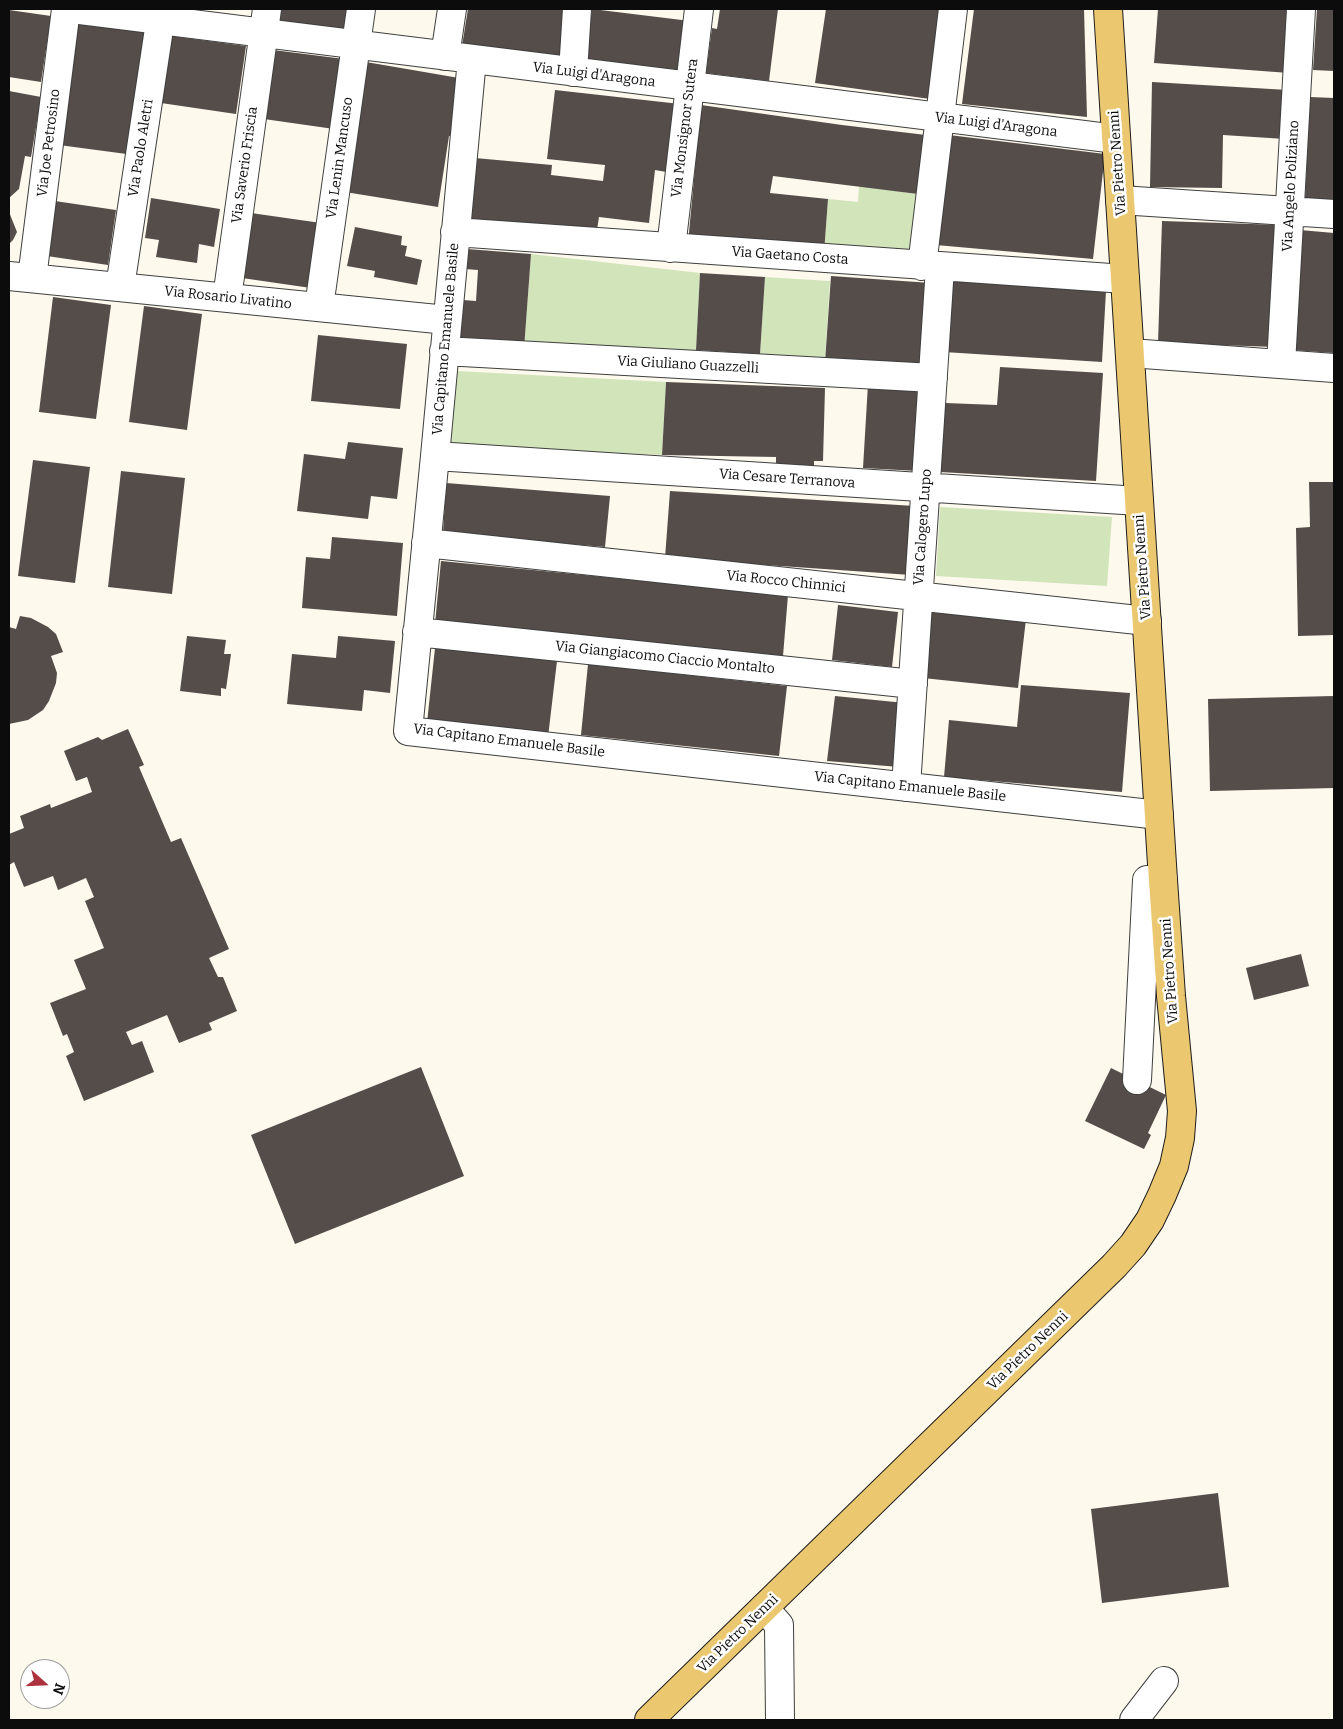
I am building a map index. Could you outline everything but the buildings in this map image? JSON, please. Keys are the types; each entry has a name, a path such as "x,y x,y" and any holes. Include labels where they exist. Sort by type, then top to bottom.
{"main road":[{"name":"Via Pietro Nenni","path":"649,1720 1114,1266 1133,1245 1150,1220 1174,1166 1180,1138 1182,1111 1171,996 1163,880 1108,9"}],"street":[{"name":"Via Joe Petrosino","path":"21,277 66,9"},
{"name":"Via Luigi d'Aragona","path":"72,9 265,21 356,44 1116,139"},
{"name":"Via Lenin Mancuso","path":"319,307 361,9"},
{"path":"445,56 452,9"},
{"path":"573,72 577,9"},
{"name":"Via Monsignor Sutera","path":"671,248 699,9"},
{"name":"Via Calogero Lupo","path":"906,787 933,378 931,266 940,118 953,9"},
{"name":"Via Angelo Poliziano","path":"1281,364 1301,9"},
{"name":"Via Paolo Aletri","path":"120,287 161,14"},
{"name":"Via Saverio Friscia","path":"227,298 265,21"},
{"name":"Via Capitano Emanuele Basile","path":"472,59 408,731 1159,815"},
{"path":"1120,200 1334,214"},
{"name":"Via Gaetano Costa","path":"455,232 1125,279"},
{"name":"Via Rosario Livatino","path":"21,277 447,320"},
{"name":"Via Giuliano Guazzelli","path":"444,351 933,378"},
{"path":"1130,353 1334,368"},
{"name":"Via Cesare Terranova","path":"435,456 1139,501"},
{"name":"Via Rocco Chinnici","path":"426,543 1147,621"},
{"name":"Via Giangiacomo Ciaccio Montalto","path":"417,632 913,684"},
{"path":"1137,1080 1147,880 1163,880"},
{"path":"764,1608 779,1625 780,1720"},
{"path":"1134,1720 1164,1682"}],"green space":[{"path":"859,186 918,194 910,259 824,253 828,199 858,202"},
{"path":"531,254 700,273 696,350 524,349"},
{"path":"765,277 830,281 825,358 760,354"},
{"path":"457,371 666,382 662,455 451,445"},
{"path":"940,507 1112,517 1107,586 936,576"}]}
